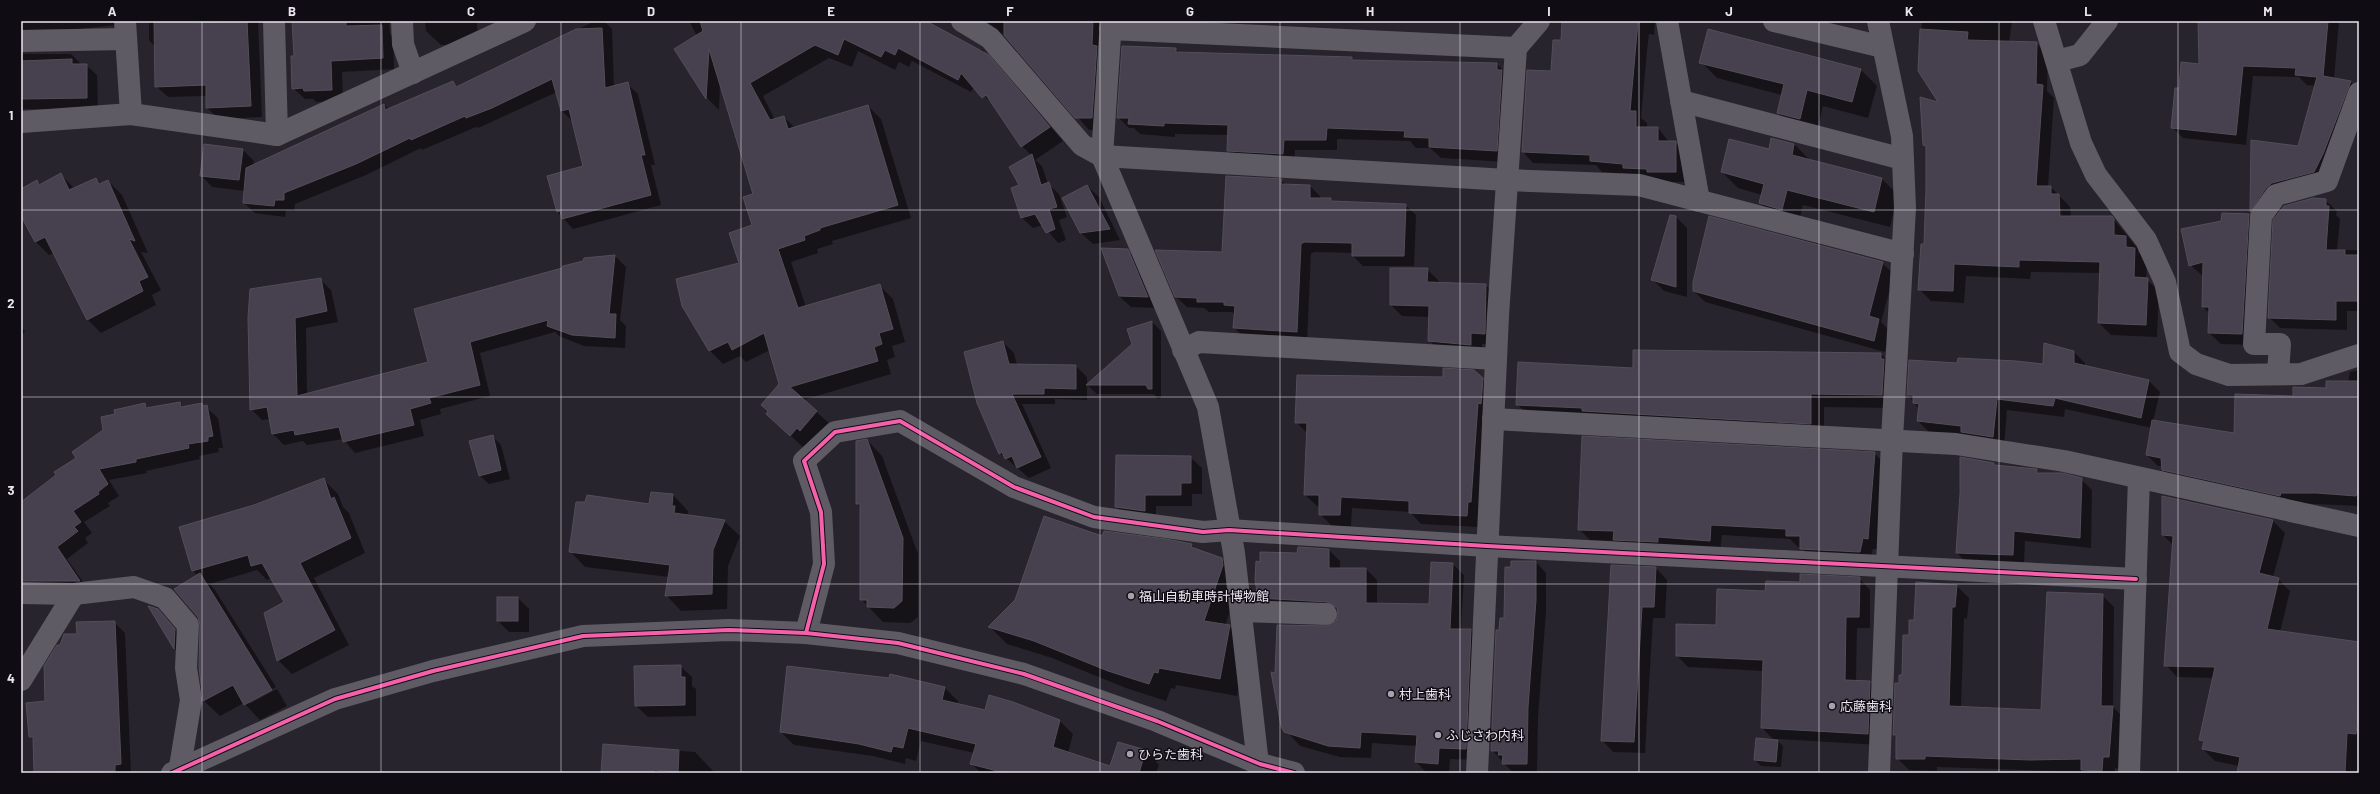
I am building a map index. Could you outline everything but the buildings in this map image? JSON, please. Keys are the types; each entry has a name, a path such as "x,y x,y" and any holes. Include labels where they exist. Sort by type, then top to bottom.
{"street":[{"path":"274,21 277,135"},
{"path":"402,21 403,44 413,72"},
{"path":"21,122 131,114 277,135 525,21"},
{"path":"962,21 990,38 1082,145 1102,156 1507,180 1639,185 1903,254"},
{"path":"1477,773 1496,359 1516,48 1539,21"},
{"path":"1666,21 1699,201"},
{"path":"1774,21 1883,47"},
{"path":"1878,21 1902,136 1905,208 1892,439 1879,773"},
{"path":"2044,21 2081,143 2096,175 2146,240 2166,282 2180,352 2196,364 2230,375 2301,374 2359,355"},
{"path":"2057,61 2080,55 2107,21"},
{"path":"1259,768 1230,530 1208,407 1102,156 1110,25 1516,48"},
{"path":"21,41 125,30 131,114"},
{"path":"2278,374 2280,344 2254,344 2261,216 2276,195 2327,181 2359,93"},
{"path":"1681,101 1903,159"},
{"path":"1183,350 1199,342 1496,359"},
{"path":"1493,420 1892,439 1956,444 2064,461 2359,526"},
{"path":"806,633 824,564 821,512 804,461 835,432 900,421 1014,487 1094,517 1203,532 1230,530 1487,546 2136,579"},
{"path":"2129,773 2139,478"},
{"path":"21,593 74,594 134,587 165,598 188,625 186,668 191,700 178,772"},
{"path":"21,680 74,594"},
{"path":"1241,611 1326,614"},
{"path":"178,772 335,699 433,671 583,636 729,630 806,633 898,643 1024,674 1157,721 1259,768 1294,773"}],"cycle path":[{"path":"806,633 824,564 821,512 804,461 835,432 900,421 1014,487 1094,517 1203,532 1229,530 1487,546 2136,579"},
{"path":"172,773 335,699 433,671 583,636 729,630 806,633 898,643 1024,674 1157,721 1260,764 1294,773"}],"place":[{"name":"福山自動車時計博物館","path":"1131,596"},
{"name":"村上歯科","path":"1391,694"},
{"name":"応藤歯科","path":"1832,706"},
{"name":"ふじさわ内科","path":"1438,735"},
{"name":"ひらた歯科","path":"1130,754"}]}
